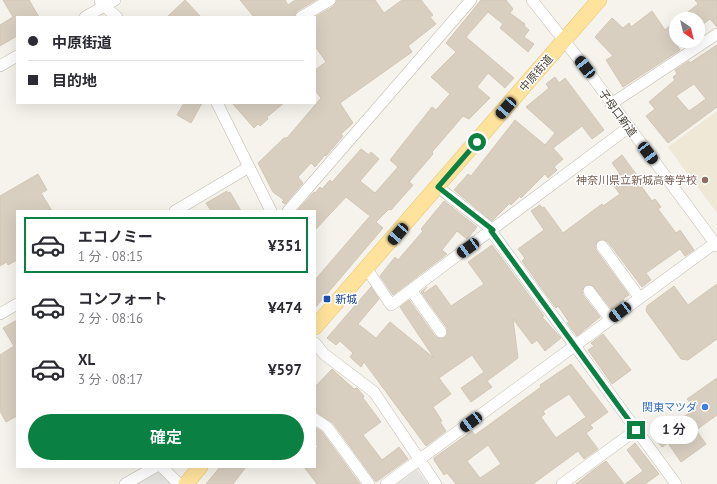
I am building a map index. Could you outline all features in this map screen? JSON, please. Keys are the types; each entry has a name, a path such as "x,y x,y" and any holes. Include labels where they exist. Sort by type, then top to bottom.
{"main road":[{"name":"中原街道","path":"316,327 599,0"},
{"path":"186,484 199,468"}],"street":[{"path":"86,16 102,3 114,0"},
{"path":"303,16 330,0"},
{"path":"289,210 471,0"},
{"name":"子母口新道","path":"532,0 716,244"},
{"path":"102,3 116,16"},
{"path":"611,104 717,34"},
{"path":"0,66 16,57"},
{"path":"218,104 270,210"},
{"path":"367,269 391,305 492,231 629,127"},
{"path":"177,210 249,167"},
{"path":"438,187 492,231 574,346 676,484"},
{"path":"386,484 640,297 716,244"},
{"path":"602,246 640,297"},
{"path":"411,290 441,332"},
{"path":"589,291 610,319"},
{"path":"0,314 16,305"},
{"path":"316,343 324,354 374,392 436,484"},
{"path":"316,420 327,428 369,484"},
{"path":"562,484 636,430"},
{"path":"125,484 153,468"},
{"path":"163,468 179,484"}],"shaded area":[{"name":"神奈川県立新城高等学校","path":"717,111 717,213 668,147"},
{"path":"417,469 428,484 397,484"},
{"path":"159,471 172,483 171,484 137,484"}],"building":[{"path":"3,0 29,0 38,16 16,16 16,37 0,46 0,25 13,17"},
{"path":"185,0 200,16 168,16"},
{"path":"240,0 285,0 288,5 295,0 316,0 297,11 294,16 253,16"},
{"path":"337,0 375,0 384,13 402,0 421,0 433,15 430,17 436,24 408,46 412,52 340,103 353,123 341,134 343,136 315,167 311,163 298,177 303,183 285,204 282,202 284,200 273,192 258,163 284,138 287,138 321,98 316,91 316,69 326,62 316,47 316,16 334,6"},
{"path":"481,0 506,0 513,9 510,13 525,24 524,26 529,30 524,37 534,44 528,52 500,28 503,24 488,12 466,37 514,78 505,88 488,73 477,87 490,98 469,119 463,116 432,152 433,154 409,182 413,185 391,210 389,209 376,222 383,228 316,307 316,279 370,216 346,197 316,229 316,210 298,210 320,187 322,189 330,180 332,182 361,149 369,155 371,152 379,159 360,181 375,193 398,167 390,160 432,107 436,110 450,94 431,77 456,52 446,43"},
{"path":"695,0 717,0 717,27 710,19 705,23 705,12 688,12 698,4"},
{"path":"652,11 665,30 669,27 669,48 679,48 680,50 623,87 606,60 613,56 595,37 612,18 623,28 629,23 631,27"},
{"path":"717,45 717,107 668,143 646,116 655,109 649,102 675,80 673,77 677,74 675,70 689,61 690,63","holes":["694,84 706,99 689,111 676,96"]},
{"path":"555,77 559,83 565,78 604,130 592,139 582,126 553,148 563,159 554,167 557,170 548,178 545,174 521,198 520,196 511,205 510,203 492,221 454,190 468,174 471,176 515,120 545,145 555,133 526,107 549,88 546,84"},
{"path":"183,104 201,104 191,123 177,115"},
{"path":"233,104 283,104 267,117 268,119 260,126 258,124 254,128"},
{"path":"622,155 636,174 634,176 652,201 655,199 661,207 658,209 676,233 680,230 694,250 685,256 680,249 646,273 651,280 642,287 608,242 602,239 598,241 595,246 596,250 629,295 612,310 594,287 589,284 585,286 582,291 583,295 600,317 577,336 567,323 569,322 558,306 556,308 522,261 525,258 518,249 544,230 531,211 540,205 542,208 544,207 563,233 602,204 603,206 620,194 610,181 620,174 612,163"},
{"path":"38,174 47,190 41,193 51,210 16,210 16,261 8,265 7,262 0,266 0,196"},
{"path":"227,191 228,193 230,192 240,210 210,210 206,203"},
{"path":"444,201 477,227 467,239 457,231 442,250 447,254 393,295 380,276 395,257 398,260 423,231 421,229"},
{"path":"492,245 544,316 542,317 561,338 545,351 537,340 532,344 513,319 518,358 487,381 492,387 471,402 461,388 484,372 472,355 439,378 451,394 433,407 442,421 440,422 446,431 426,446 364,362 361,367 350,357 353,353 340,341 336,345 327,338 371,287 379,299 358,324 376,338 390,322 434,358 400,307 409,300 435,336 438,338 445,338 447,335 447,328 421,292 427,287 423,292 424,293 436,285 451,306 484,284 468,262"},
{"path":"717,284 717,339 688,360 681,359 646,311 647,306 674,286 688,305"},
{"path":"16,321 16,417 6,422 0,411 0,355 14,346 3,328"},
{"path":"603,334 631,370 612,384 588,350 594,346 591,343"},
{"path":"571,364 608,412 590,425 593,428 586,433 598,449 584,459 578,451 533,484 456,484 447,473 444,475 434,458 472,431 475,435 541,387 540,385","holes":["569,394 586,417 556,438 541,417 545,414 543,411","488,445 501,464 480,478 467,461"]},
{"path":"332,369 354,389 357,388 381,422 363,435 382,460 399,447 408,459 376,482 333,423 316,412 316,386"},
{"path":"717,378 717,415 696,430 706,444 681,462 668,443 662,447 654,437 695,409 687,399"},
{"path":"316,428 322,432 360,484 317,484 305,468 316,468 316,448 318,447 316,444"},
{"path":"635,443 659,474 645,484 625,484 643,471 627,450"},
{"path":"606,461 624,484 576,484 592,471"},
{"path":"219,468 245,468 233,484 206,484"}],"place":[{"name":"神奈川県立新城高等学校","path":"705,180"},
{"name":"新城","path":"327,299"},
{"name":"関東マツダ","path":"705,407"}],"route":[{"path":"477,142 438,187 493,230 491,231 636,430"}]}
